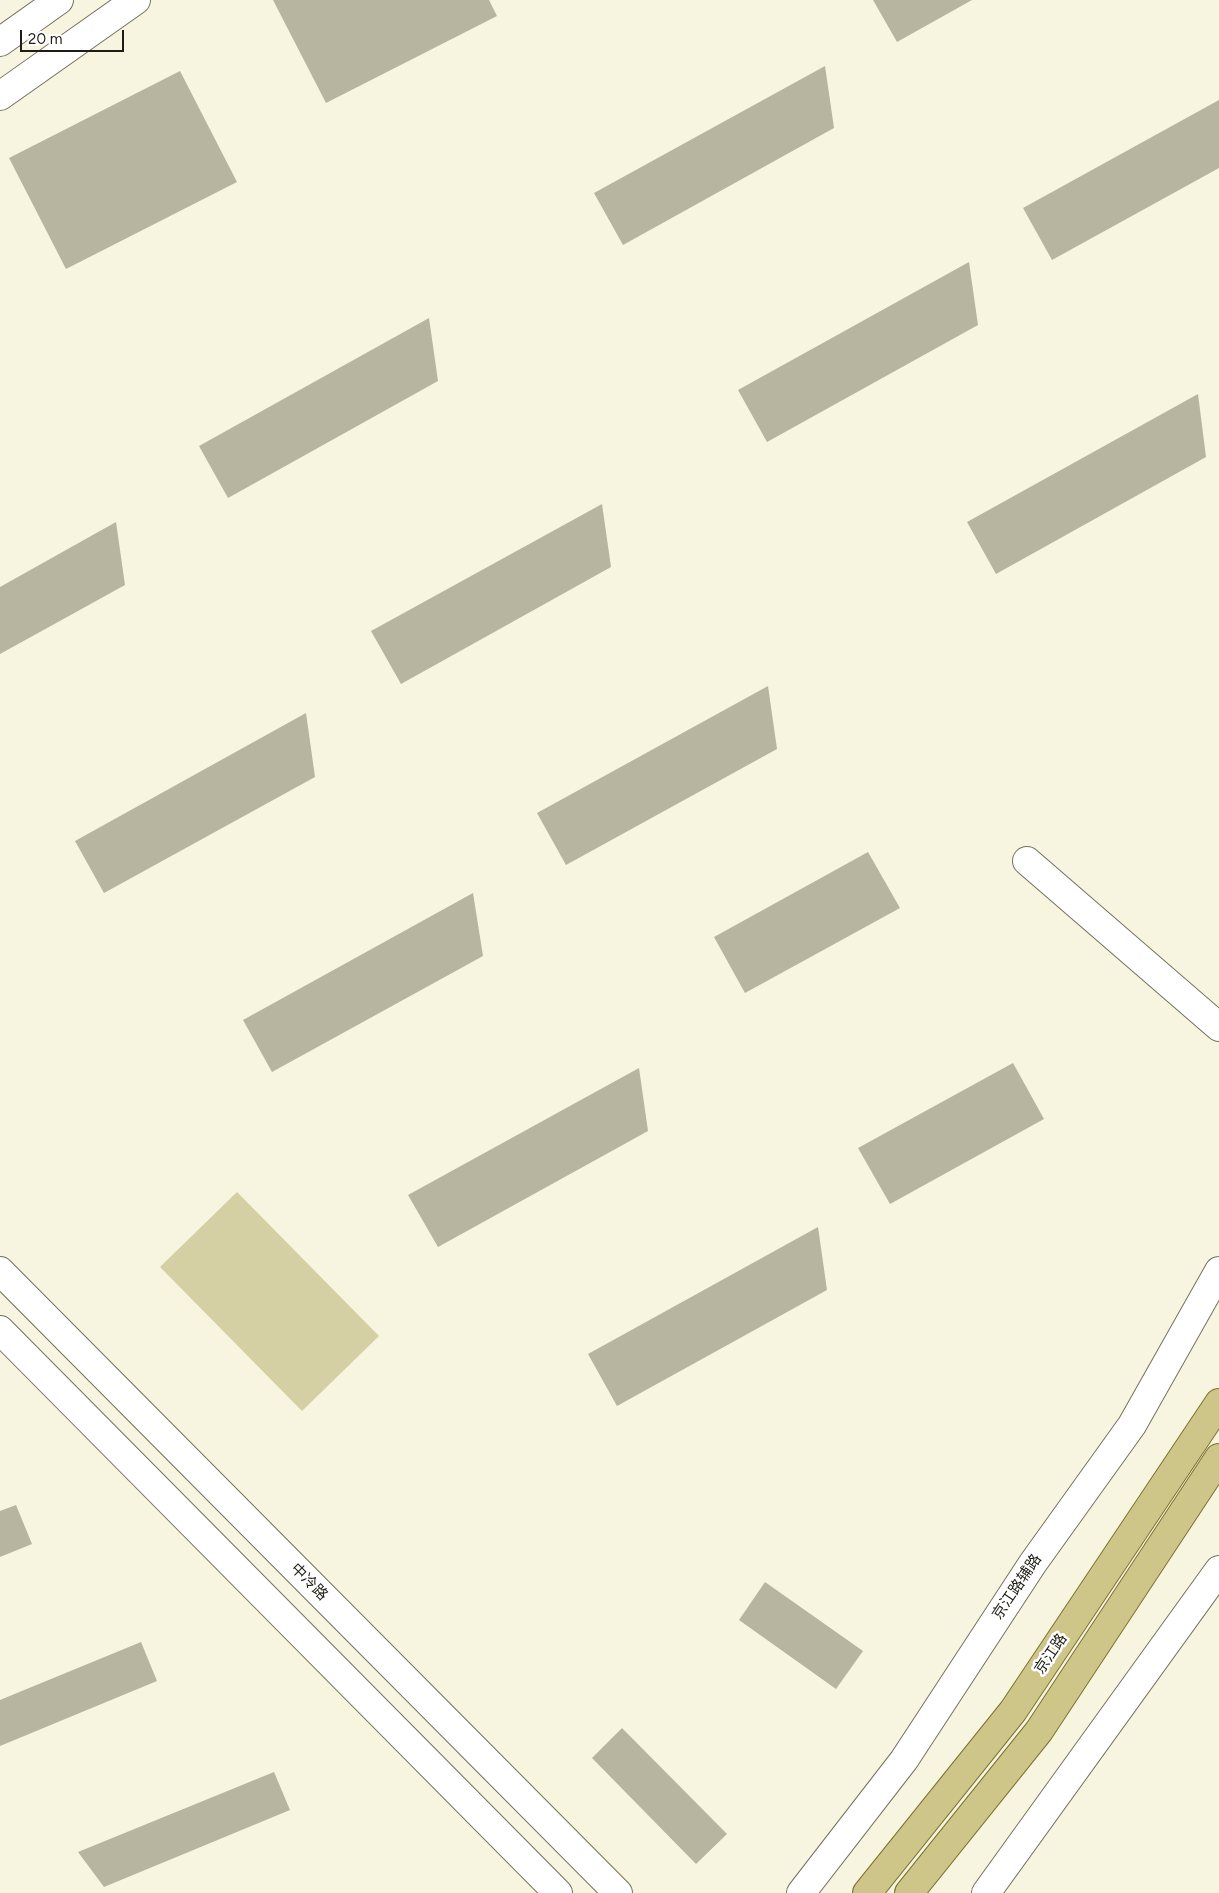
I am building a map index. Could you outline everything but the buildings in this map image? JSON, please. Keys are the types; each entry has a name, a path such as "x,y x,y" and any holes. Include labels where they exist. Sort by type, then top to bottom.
{"main road":[{"name":"京江路","path":"867,1893 1013,1711 1219,1403"},
{"path":"908,1893 1040,1731 1219,1458"}],"street":[{"path":"0,42 59,0"},
{"path":"0,96 136,0"},
{"path":"1027,861 1219,1027"},
{"name":"中冷路","path":"0,1271 618,1893"},
{"name":"京江路辅路","path":"801,1893 904,1760 1033,1563 1132,1424 1219,1271"},
{"path":"0,1330 558,1893"},
{"path":"986,1893 1219,1570"}],"shaded area":[{"path":"237,1192 379,1336 302,1411 160,1267"}]}
